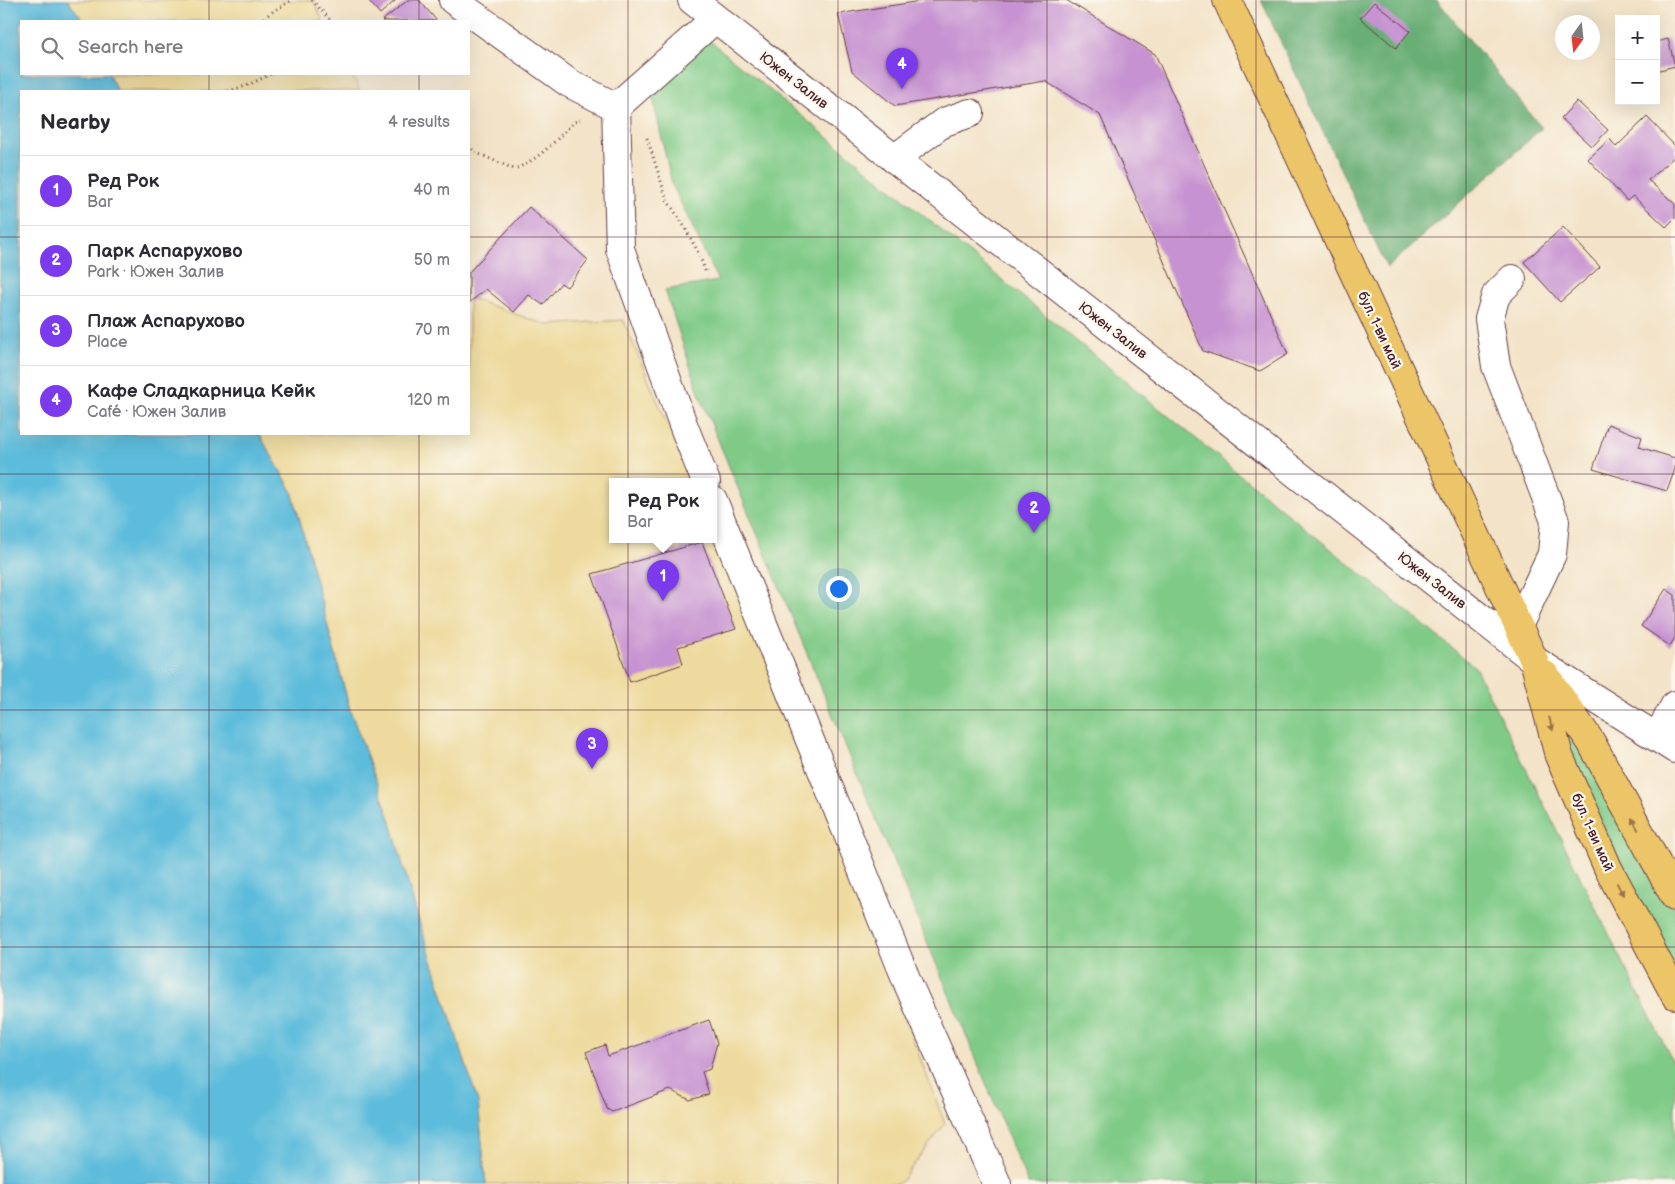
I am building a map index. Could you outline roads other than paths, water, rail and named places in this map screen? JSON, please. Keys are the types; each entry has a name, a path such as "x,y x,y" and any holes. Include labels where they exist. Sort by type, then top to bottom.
{"main road":[{"name":"бул. 1-ви май","path":"1227,0 1534,660 1591,742 1675,897"},
{"name":"бул. 1-ви май","path":"1534,660 1559,756 1608,868 1675,995"}],"street":[{"path":"453,0 569,83 616,107"},
{"name":"Южен Залив","path":"692,0 1534,660 1666,743"},
{"path":"704,478 684,427 620,249 616,107 715,18"},
{"path":"894,159 944,122 970,113"},
{"path":"1512,279 1496,295 1489,319 1496,366 1555,521 1552,554 1518,626"},
{"path":"717,510 909,986 997,1184"},
{"path":"1666,743 1675,706"}],"water":[{"path":"0,0 67,0 83,20 20,20 20,75 109,75 117,90 20,90 20,435 260,435 292,491 350,710 389,816 418,918 478,1102 486,1184 0,1184"}],"place":[{"name":"Кафе Сладкарница Кейк","path":"902,89"},
{"name":"Парк Аспарухово","path":"1034,533"},
{"name":"Ред Рок","path":"663,601"},
{"name":"Плаж Аспарухово","path":"592,769"}]}
